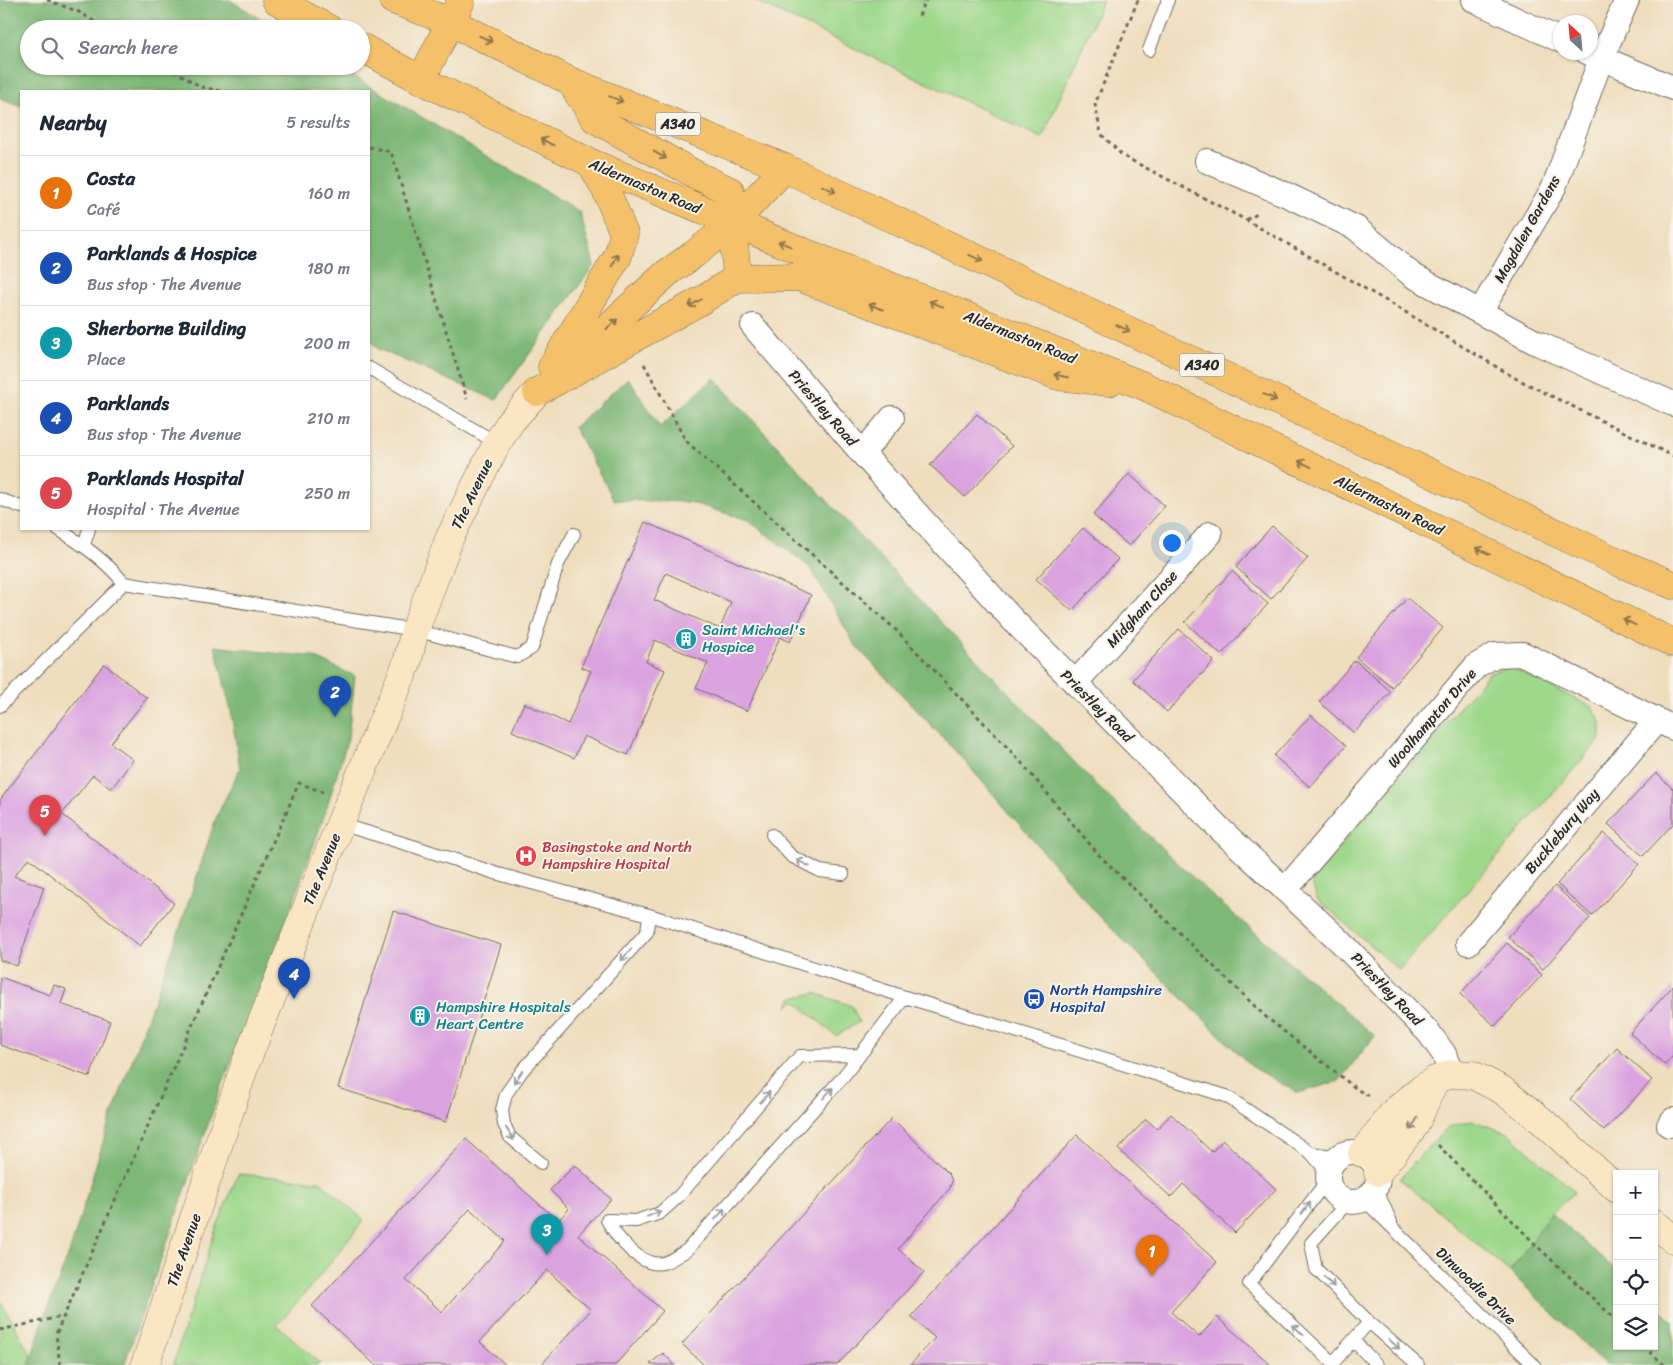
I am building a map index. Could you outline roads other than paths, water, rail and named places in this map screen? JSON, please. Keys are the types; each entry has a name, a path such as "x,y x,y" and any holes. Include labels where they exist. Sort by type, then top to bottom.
{"main road":[{"path":"276,0 313,20"},
{"name":"A340","path":"393,0 458,8 570,81 785,168 1601,553 1673,585"},
{"path":"421,80 458,8"},
{"name":"Aldermaston Road","path":"370,51 421,80 591,163 733,223 1144,386 1673,643"},
{"name":"A340","path":"570,81 596,119 698,176 730,191 733,223"},
{"path":"537,392 618,256 624,234 607,192 591,163"},
{"path":"537,392 667,273 733,223 785,168"},
{"path":"733,223 737,278"},
{"path":"537,392 702,300 737,278 799,278 1058,376 1144,386"}],"street":[{"path":"1474,0 1553,37"},
{"name":"Magdalen Gardens","path":"1598,49 1627,0"},
{"path":"1598,58 1673,88"},
{"name":"Magdalen Gardens","path":"1480,312 1554,187 1593,60"},
{"path":"1207,161 1287,195 1356,228 1412,275 1535,342 1673,404"},
{"name":"Priestley Road","path":"753,326 862,453 1012,620 1221,830 1340,941 1430,1033 1444,1054 1443,1077"},
{"name":"The Avenue","path":"145,1365 246,1062 344,813 407,663 415,630 487,437 511,421 537,392"},
{"path":"862,453 892,418"},
{"name":"Midgham Close","path":"1075,682 1210,534"},
{"name":"Woolhampton Drive","path":"1285,890 1476,666 1495,655 1523,654 1665,724"},
{"name":"Bucklebury Way","path":"1468,943 1665,724"},
{"path":"1353,1178 1415,1125 1443,1077 1473,1075 1502,1090 1541,1120 1613,1185"},
{"path":"1658,1226 1673,1239"}],"lane":[{"path":"1149,50 1168,0"},
{"path":"370,369 487,437"},
{"path":"0,498 20,507"},
{"path":"60,530 84,546 112,569 124,583 415,630 517,657 532,648 558,564 574,534"},
{"path":"84,546 89,530"},
{"path":"0,706 124,583"},
{"path":"344,813 416,847 494,873 650,915 905,997 1226,1096 1311,1153 1353,1178"},
{"path":"772,835 791,856 820,872 843,874"},
{"path":"541,1164 510,1137 504,1124 502,1110 506,1094 522,1071 647,932 650,915"},
{"path":"860,1056 800,1056 678,1196 660,1213 636,1220 607,1220 615,1235 643,1260 662,1263 687,1250 842,1078 860,1056 905,997"},
{"name":"Dinwoodie Drive","path":"1311,1153 1353,1178 1395,1231 1534,1365"},
{"path":"1353,1178 1311,1243 1316,1269 1369,1322 1418,1365"},
{"path":"1353,1178 1248,1284 1333,1363 1369,1322"},
{"path":"1353,1340 1377,1365"}],"place":[{"name":"Saint Michael's Hospice","path":"686,639"},
{"name":"Parklands & Hospice","path":"335,717"},
{"name":"Parklands Hospital","path":"45,836"},
{"name":"Basingstoke and North Hampshire Hospital","path":"526,856"},
{"name":"Parklands","path":"294,999"},
{"name":"North Hampshire Hospital","path":"1034,999"},
{"name":"Hampshire Hospitals Heart Centre","path":"420,1016"},
{"name":"Sherborne Building","path":"547,1255"},
{"name":"Costa","path":"1152,1276"}]}
